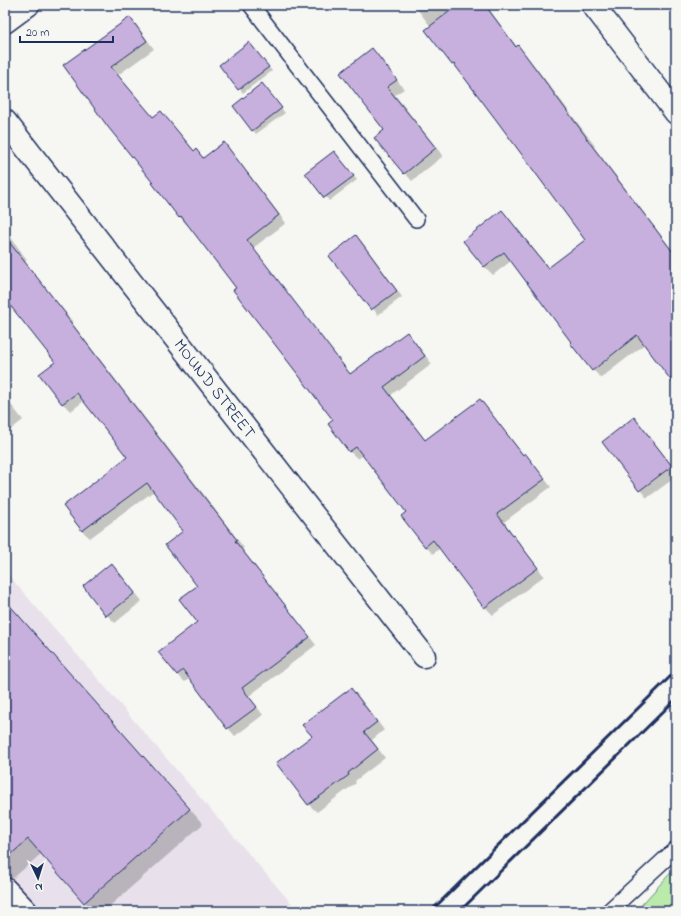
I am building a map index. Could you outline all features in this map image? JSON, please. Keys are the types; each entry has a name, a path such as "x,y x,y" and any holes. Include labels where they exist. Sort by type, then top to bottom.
{"street":[{"path":"5,22 28,5"},
{"path":"593,5 676,113"},
{"name":"MOUND STREET","path":"5,121 424,656"},
{"path":"5,889 26,911"}],"lane":[{"path":"251,5 416,219"},
{"path":"609,911 676,849"}],"shaded area":[{"path":"5,571 298,911 37,911 5,878"}],"green space":[{"path":"676,867 676,911 636,911"}],"building":[{"path":"458,5 485,5 516,47 518,45 586,138 676,256 676,387 637,335 592,371 504,252 484,267 463,241 502,210 548,268 585,240 454,64 452,65 425,30"},
{"path":"130,17 147,41 111,67 153,117 161,111 194,151 196,149 203,158 224,142 279,215 247,240 350,374 407,332 425,356 384,387 425,440 480,399 523,455 525,453 545,479 497,514 538,568 484,608 433,540 425,547 401,516 406,512 356,447 349,452 328,424 333,420 233,290 236,288 181,216 179,218 108,127 63,65"},
{"path":"249,42 269,67 238,90 219,65"},
{"path":"372,48 397,80 387,87 436,148 404,174 374,138 384,130 340,73"},
{"path":"262,83 282,108 252,131 233,106"},
{"path":"334,151 354,176 324,198 305,173"},
{"path":"356,235 397,291 371,310 329,256"},
{"path":"5,237 66,314 65,315 237,540 235,541 310,637 242,688 257,707 227,729 183,670 177,675 158,652 197,622 179,599 197,586 165,545 183,531 147,483 82,531 63,506 127,457 77,393 62,404 39,374 55,362 5,299"},
{"path":"634,417 672,466 639,491 602,442"},
{"path":"111,563 135,593 106,616 83,586"},
{"path":"5,600 190,809 84,903 28,839 5,860"},
{"path":"351,688 377,722 364,732 378,749 348,773 349,775 308,805 276,763 312,736 302,725"}],"railway":[{"path":"431,911 676,671"},
{"path":"460,911 676,699"}]}
